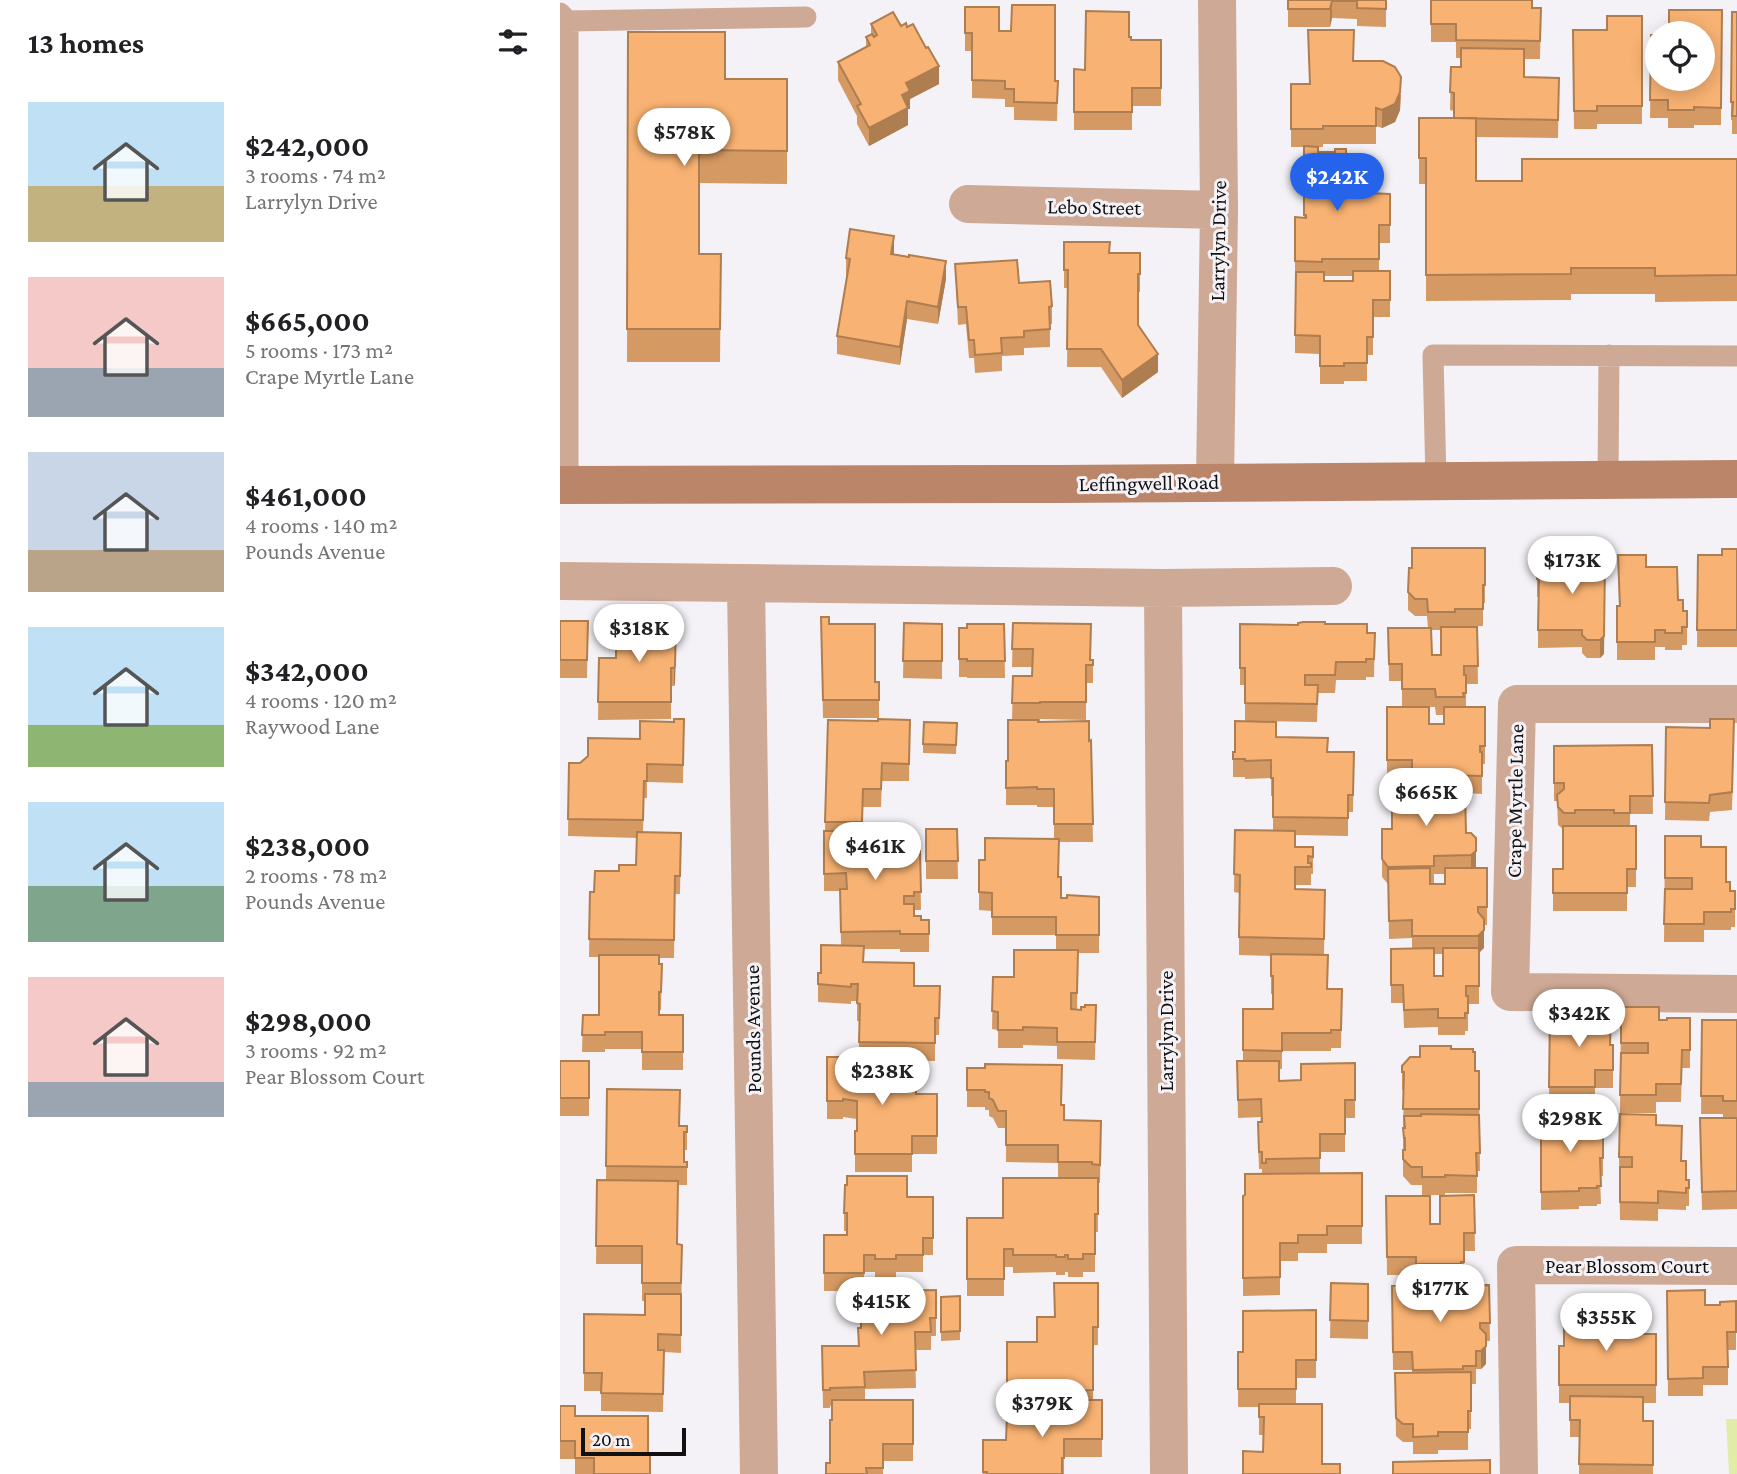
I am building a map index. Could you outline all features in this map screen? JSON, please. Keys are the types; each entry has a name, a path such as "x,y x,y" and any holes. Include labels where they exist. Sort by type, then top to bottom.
{"main road":[{"name":"Leffingwell Road","path":"564,485 1737,479"}],"street":[{"name":"Larrylyn Drive","path":"1215,482 1219,210 1217,0"},
{"name":"Lebo Street","path":"968,204 1219,210"},
{"path":"560,582 1163,588 1333,586"},
{"name":"Pounds Avenue","path":"747,584 759,1474"},
{"name":"Larrylyn Drive","path":"1163,588 1169,1474"},
{"name":"Crape Myrtle Lane","path":"1737,704 1517,704 1510,992 1737,994"},
{"name":"Pear Blossom Court","path":"1519,1474 1516,1265 1737,1266"}],"lane":[{"path":"564,485 564,17 806,17"},
{"path":"1436,481 1433,355 1737,356"},
{"path":"1608,480 1609,355"}],"green space":[{"path":"1726,1419 1737,1419 1737,1474 1729,1474"}],"building":[{"path":"1288,0 1386,0 1386,9 1357,8 1357,1 1332,1 1330,9 1288,9"},
{"path":"1431,0 1532,0 1532,8 1541,8 1540,41 1456,40 1456,24 1431,24"},
{"path":"1012,5 1055,5 1057,103 1014,102 1014,89 1005,89 1005,81 972,80 972,33 965,33 965,7 999,7 999,31 1011,31"},
{"path":"1669,10 1722,10 1721,108 1668,110 1668,100 1650,100 1650,91 1715,91 1715,21 1669,21"},
{"path":"1086,11 1129,12 1131,40 1161,40 1161,88 1132,88 1132,112 1074,112 1074,69 1085,70"},
{"path":"893,12 901,26 906,23 907,27 913,24 939,66 906,83 910,91 902,95 908,108 869,128 857,106 861,104 838,62 870,45 866,37 877,35 871,24"},
{"path":"1732,12 1737,12 1737,116 1732,116 1731,102"},
{"path":"1607,16 1642,16 1642,106 1597,106 1597,111 1574,111 1573,30 1607,30"},
{"path":"1308,30 1354,30 1353,61 1383,61 1395,67 1401,77 1400,92 1395,104 1382,110 1376,108 1376,126 1291,129 1291,84 1310,84"},
{"path":"628,32 725,32 725,79 787,79 787,151 699,150 699,254 721,254 720,329 627,329"},
{"path":"1461,48 1524,49 1524,77 1559,78 1558,120 1454,118 1454,93 1450,92 1451,67 1461,67"},
{"path":"1419,118 1476,118 1476,181 1522,181 1522,159 1737,159 1737,275 1655,276 1655,268 1571,268 1571,274 1426,275 1426,158 1419,158"},
{"path":"1304,146 1318,147 1318,152 1346,149 1346,191 1390,194 1390,225 1379,225 1379,259 1295,261 1295,217 1306,218"},
{"path":"850,229 894,236 891,254 946,261 938,307 907,301 900,347 837,336 850,259 846,258"},
{"path":"1064,242 1110,242 1109,253 1140,253 1138,325 1158,354 1122,380 1101,349 1067,349 1068,270 1064,270"},
{"path":"1017,260 1019,283 1050,281 1050,329 1024,331 1024,337 1001,338 1002,353 975,355 974,340 969,340 966,307 958,307 955,264"},
{"path":"1353,271 1390,271 1390,300 1373,300 1373,337 1367,337 1367,363 1320,366 1320,336 1295,335 1296,272 1324,272 1324,281 1353,281"},
{"path":"1412,548 1485,548 1483,609 1428,612 1427,599 1415,599 1408,592"},
{"path":"1722,549 1737,549 1737,630 1697,630 1698,555 1722,555"},
{"path":"1537,554 1553,554 1553,561 1605,562 1604,636 1600,640 1587,640 1582,635 1582,630 1538,630"},
{"path":"1618,555 1646,555 1646,567 1677,567 1678,600 1683,600 1683,611 1687,611 1687,627 1682,627 1682,633 1655,630 1655,642 1617,642 1617,606 1620,606"},
{"path":"821,617 829,617 829,624 875,624 875,682 879,682 879,700 823,700"},
{"path":"560,621 588,621 587,660 560,660"},
{"path":"1303,622 1367,624 1367,633 1375,633 1374,659 1366,659 1366,662 1336,662 1335,675 1305,675 1305,685 1318,685 1317,704 1245,703 1245,668 1240,668 1240,624 1298,625"},
{"path":"616,623 676,623 675,666 671,668 671,702 598,702 599,658 616,658"},
{"path":"904,623 942,624 942,661 903,661"},
{"path":"1013,623 1091,624 1090,660 1093,660 1093,665 1086,665 1086,702 1012,703 1013,676 1032,676 1033,649 1012,649"},
{"path":"967,624 1004,624 1005,661 959,659 959,628 967,628"},
{"path":"1441,627 1477,627 1478,666 1464,666 1464,697 1436,697 1435,689 1402,689 1402,664 1389,664 1388,628 1431,628 1432,655 1441,655"},
{"path":"1387,707 1429,707 1429,724 1444,724 1444,707 1485,707 1485,746 1480,746 1482,776 1412,774 1412,760 1387,760"},
{"path":"674,719 684,719 683,765 647,764 643,820 568,819 569,763 580,763 588,756 588,738 640,739 640,721 674,722"},
{"path":"1710,719 1734,719 1732,792 1710,795 1709,803 1665,802 1666,727 1710,728"},
{"path":"828,720 910,720 909,764 882,763 881,789 863,789 862,822 825,822"},
{"path":"1008,720 1089,721 1093,824 1054,824 1054,789 1006,788"},
{"path":"1235,721 1276,722 1276,737 1328,738 1327,752 1354,752 1353,795 1348,795 1348,818 1273,817 1271,760 1233,759"},
{"path":"924,722 957,723 956,745 923,744"},
{"path":"1652,745 1653,796 1630,796 1630,813 1614,813 1614,810 1575,810 1575,813 1564,813 1558,807 1557,795 1564,789 1564,783 1554,783 1554,746"},
{"path":"1392,789 1465,790 1466,833 1471,833 1476,838 1476,851 1471,855 1434,856 1434,866 1388,867 1382,859 1382,829 1392,829"},
{"path":"1563,826 1636,826 1636,869 1627,869 1627,893 1553,893 1553,869 1563,869"},
{"path":"926,829 957,829 958,861 926,861"},
{"path":"1235,830 1295,831 1295,847 1313,847 1313,857 1308,856 1311,867 1295,867 1295,889 1325,890 1324,939 1239,937 1240,875 1234,874"},
{"path":"824,831 895,831 895,852 920,851 921,892 914,892 914,896 904,896 904,904 914,904 914,916 929,920 929,934 900,934 900,931 841,932 840,889 847,889 846,873 824,874"},
{"path":"637,832 681,833 680,876 675,876 674,940 589,939 590,892 594,892 595,871 619,871 619,865 636,865"},
{"path":"1665,836 1701,836 1701,847 1726,847 1726,882 1730,882 1730,891 1735,891 1735,909 1731,909 1731,912 1704,912 1704,924 1664,924 1665,889 1692,889 1692,878 1665,878"},
{"path":"985,838 1059,839 1058,877 1061,877 1061,898 1067,898 1067,895 1099,897 1099,935 1056,935 1056,917 992,917 992,893 979,892 979,860 985,860"},
{"path":"1430,868 1430,884 1445,884 1445,868 1487,868 1487,907 1478,907 1478,912 1484,919 1484,930 1478,936 1412,936 1412,920 1389,921 1388,869"},
{"path":"821,945 864,946 863,962 914,963 914,986 940,986 939,1018 935,1018 935,1043 859,1042 858,984 851,984 851,987 818,984 818,973 821,973"},
{"path":"1434,948 1434,976 1443,976 1443,948 1479,948 1479,986 1466,986 1468,1013 1465,1013 1465,1018 1438,1018 1438,1009 1404,1010 1403,985 1391,985 1391,949"},
{"path":"1014,950 1078,950 1077,993 1071,993 1071,1009 1081,1010 1085,1005 1096,1005 1095,1042 1057,1042 1057,1028 1023,1027 1023,1030 998,1030 998,1012 992,1011 993,977 1014,977"},
{"path":"1271,954 1328,955 1327,989 1342,989 1341,1030 1331,1030 1331,1033 1282,1033 1282,1051 1243,1050 1243,1009 1273,1009"},
{"path":"599,955 659,955 659,964 662,964 659,1015 683,1015 683,1052 642,1052 642,1032 582,1035 583,1015 599,1015"},
{"path":"1621,1007 1659,1007 1659,1020 1690,1018 1690,1050 1682,1050 1681,1084 1656,1084 1656,1095 1620,1095 1621,1053 1648,1053 1648,1043 1621,1043"},
{"path":"1550,1011 1588,1012 1588,1016 1611,1016 1613,1070 1595,1070 1595,1087 1549,1087"},
{"path":"1702,1020 1737,1020 1737,1101 1723,1101 1723,1096 1701,1096"},
{"path":"1420,1046 1473,1049 1475,1071 1479,1071 1479,1109 1403,1109 1402,1066 1410,1057 1420,1057"},
{"path":"827,1057 866,1057 866,1075 916,1075 916,1094 937,1094 937,1136 912,1136 912,1154 855,1154 857,1101 827,1101"},
{"path":"560,1061 589,1061 589,1098 560,1098"},
{"path":"1237,1061 1279,1061 1279,1081 1301,1080 1301,1064 1355,1063 1355,1100 1345,1100 1345,1134 1320,1134 1320,1158 1266,1159 1266,1163 1262,1163 1258,1122 1262,1122 1261,1099 1238,1100"},
{"path":"985,1064 1062,1065 1061,1105 1064,1105 1064,1120 1101,1121 1100,1165 1092,1162 1058,1162 1058,1145 1006,1145 1006,1111 998,1111 993,1100 989,1098 989,1092 967,1090 967,1068 985,1068"},
{"path":"607,1089 680,1090 679,1126 687,1126 687,1132 684,1132 684,1162 687,1162 687,1167 606,1166"},
{"path":"1620,1114 1656,1115 1656,1125 1682,1126 1681,1161 1686,1161 1686,1180 1689,1180 1686,1193 1658,1191 1658,1203 1620,1202 1620,1167 1632,1167 1632,1157 1619,1157"},
{"path":"1479,1115 1480,1153 1476,1153 1477,1176 1422,1177 1422,1167 1411,1167 1403,1159 1404,1116"},
{"path":"1541,1115 1584,1115 1591,1122 1591,1133 1603,1133 1601,1186 1579,1188 1579,1191 1541,1192"},
{"path":"1700,1118 1737,1118 1737,1191 1702,1192"},
{"path":"1362,1173 1362,1226 1327,1226 1327,1235 1298,1235 1298,1243 1280,1243 1280,1277 1243,1278 1245,1174"},
{"path":"847,1176 907,1176 907,1197 933,1197 933,1238 923,1238 923,1255 896,1255 896,1259 875,1259 875,1255 864,1255 864,1273 824,1273 824,1235 847,1235 847,1213 844,1213"},
{"path":"1003,1178 1098,1178 1095,1254 1083,1254 1083,1259 1068,1259 1068,1255 1013,1255 1013,1249 1004,1249 1004,1279 967,1279 967,1218 1003,1218"},
{"path":"597,1180 678,1181 677,1244 682,1245 681,1283 642,1283 642,1246 596,1246"},
{"path":"1474,1195 1475,1233 1464,1233 1464,1262 1416,1264 1416,1257 1387,1257 1386,1196 1430,1196 1430,1224 1440,1224 1440,1196"},
{"path":"1054,1283 1098,1283 1098,1327 1093,1327 1093,1390 1007,1391 1007,1342 1037,1342 1037,1317 1055,1317"},
{"path":"1331,1283 1368,1284 1368,1321 1330,1320"},
{"path":"1489,1285 1490,1323 1480,1323 1480,1328 1486,1334 1486,1346 1481,1351 1476,1351 1476,1366 1463,1366 1463,1369 1413,1370 1412,1352 1393,1352 1392,1286"},
{"path":"936,1290 936,1318 930,1318 931,1332 915,1332 916,1370 864,1372 865,1387 823,1390 822,1346 859,1346 861,1291"},
{"path":"1705,1290 1705,1305 1736,1301 1736,1332 1727,1332 1728,1367 1703,1367 1703,1378 1668,1379 1667,1291"},
{"path":"645,1294 681,1294 681,1335 658,1334 658,1350 664,1350 663,1394 601,1393 602,1373 584,1373 584,1314 645,1315"},
{"path":"960,1296 960,1331 941,1332 941,1297"},
{"path":"1316,1310 1316,1360 1296,1360 1296,1389 1238,1389 1238,1352 1243,1352 1243,1311"},
{"path":"1635,1317 1635,1334 1656,1334 1656,1385 1559,1385 1559,1346 1564,1346 1564,1318"},
{"path":"1471,1372 1468,1432 1438,1432 1438,1436 1413,1437 1413,1424 1403,1424 1396,1418 1395,1373"},
{"path":"1570,1396 1643,1397 1643,1421 1653,1421 1653,1465 1579,1464 1580,1420 1570,1420"},
{"path":"832,1400 913,1400 913,1444 883,1444 883,1468 866,1468 867,1474 826,1474 826,1463 830,1463"},
{"path":"1058,1400 1102,1400 1102,1439 1064,1439 1062,1474 983,1472 983,1440 1006,1440 1007,1415 1058,1416"},
{"path":"1259,1404 1322,1404 1322,1464 1340,1464 1340,1474 1243,1474 1243,1451 1263,1452 1264,1417 1259,1417"},
{"path":"560,1406 575,1406 575,1416 648,1416 650,1474 594,1474 594,1458 575,1458 575,1441 560,1441"},
{"path":"1490,1460 1490,1474 1393,1474 1393,1462"}]}
